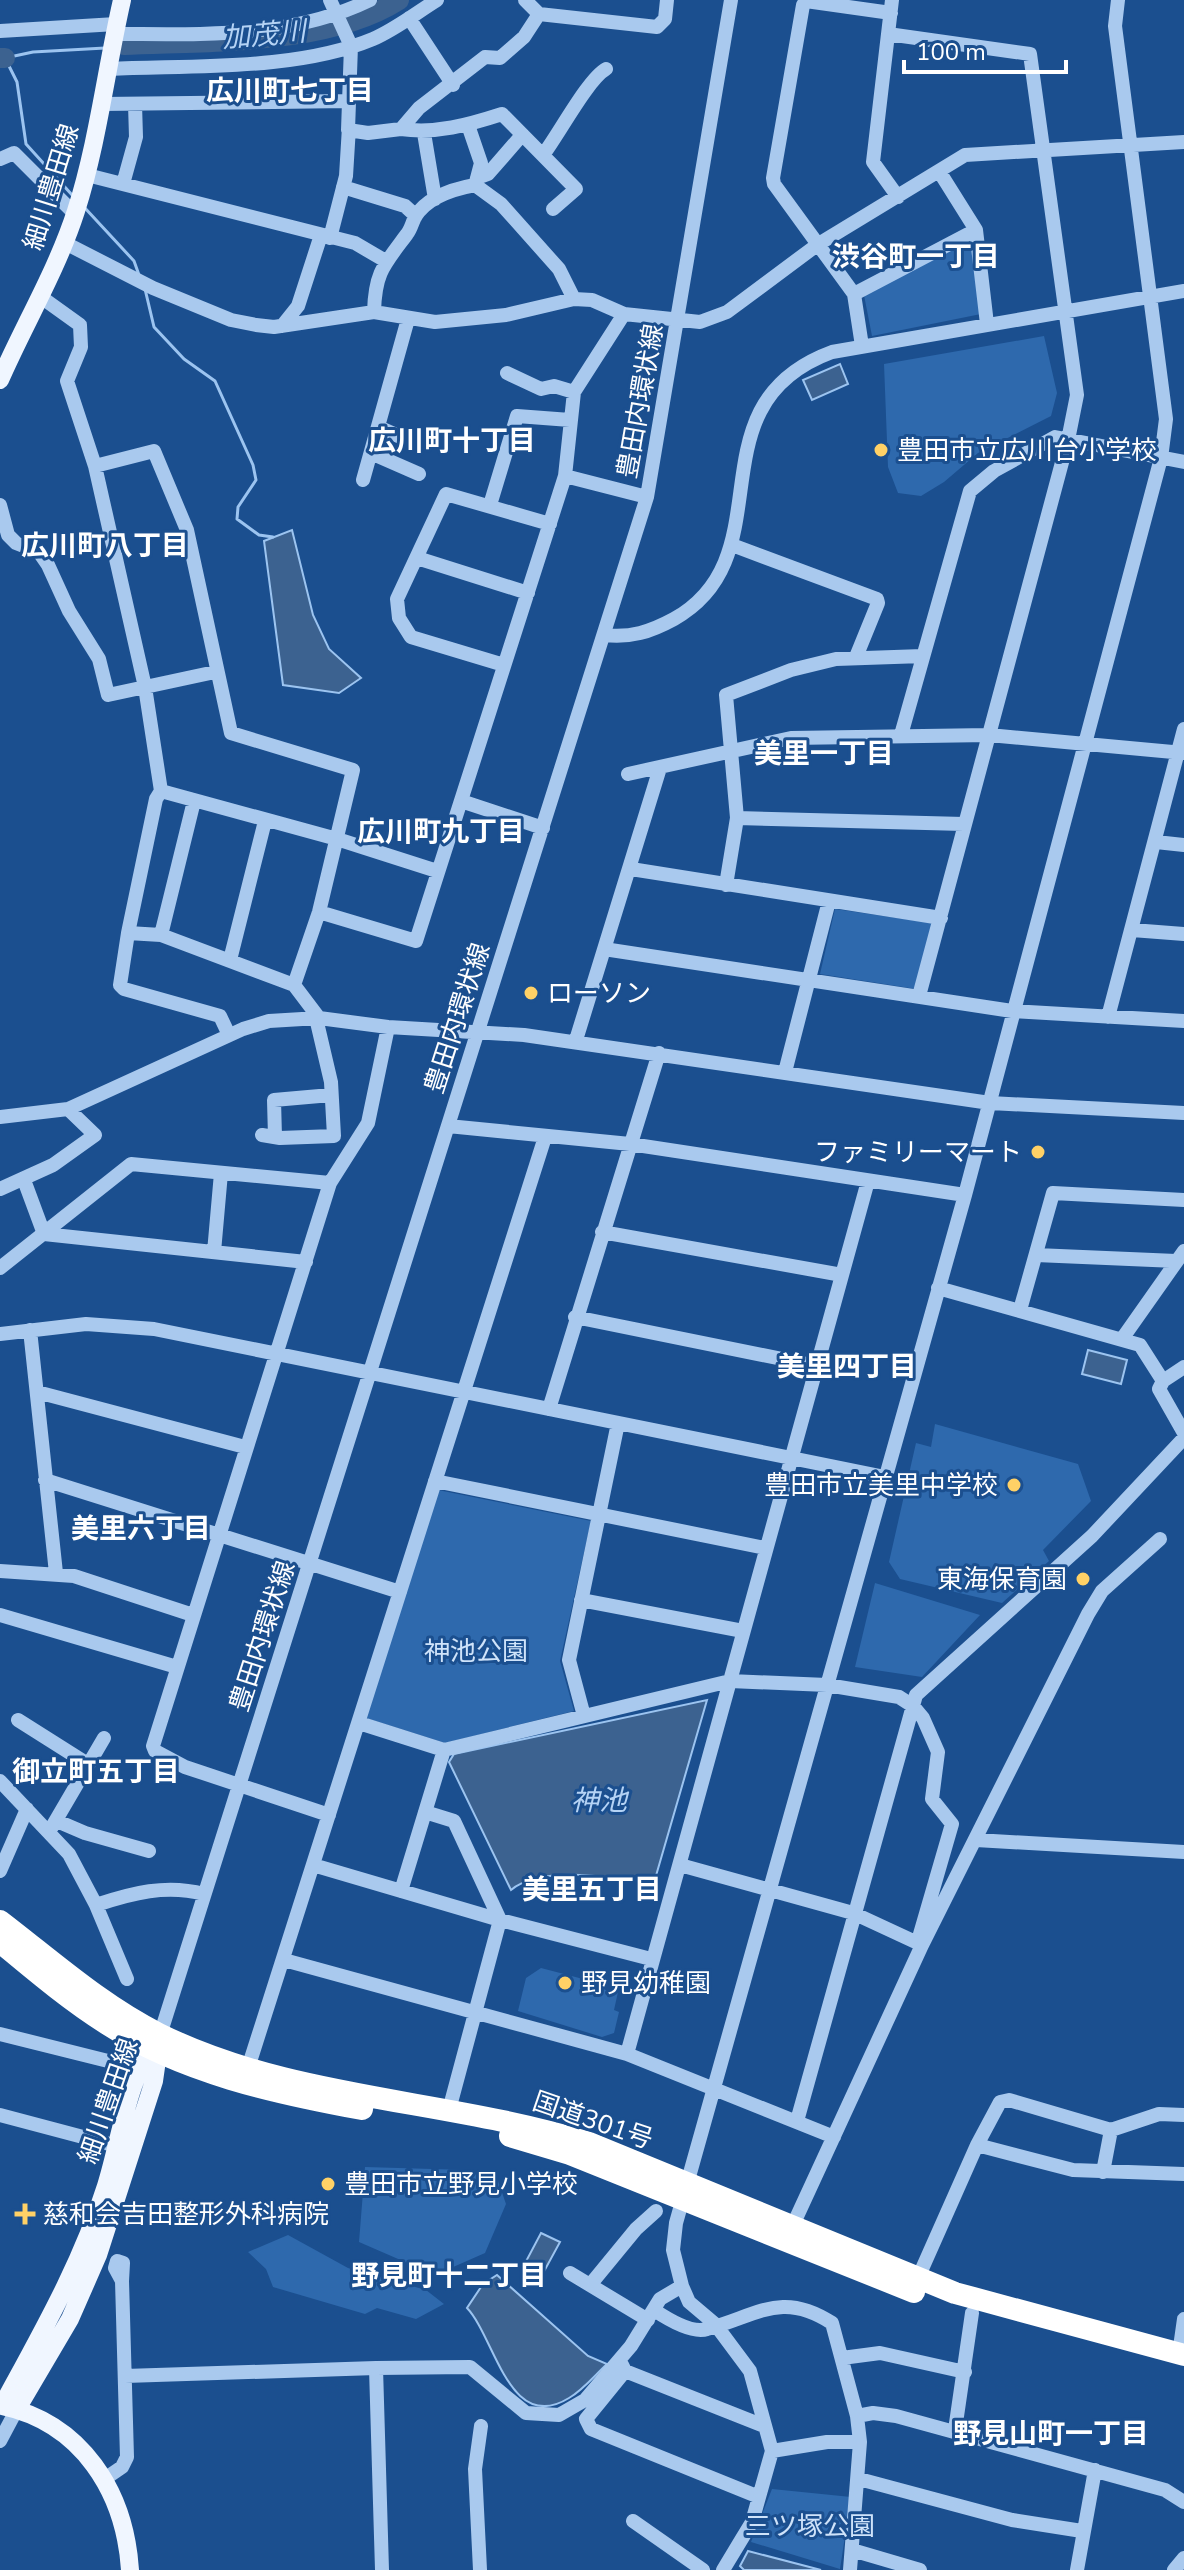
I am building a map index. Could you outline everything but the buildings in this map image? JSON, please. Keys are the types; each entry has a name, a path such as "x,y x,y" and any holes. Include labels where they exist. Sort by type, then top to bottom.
{"highway":[{"name":"国道301号","path":"0,1921 119,2011 156,2045 355,2093 542,2129 589,2143 684,2191 972,2313 1182,2360"},
{"name":"国道301号","path":"0,1942 66,1995 199,2069 293,2096 520,2138 793,2225 955,2293 1182,2360"}],"main road":[{"name":"細川豊田線","path":"0,380 41,297 75,214 87,175 122,0"},
{"name":"細川豊田線","path":"5,2407 65,2293 156,2045"},
{"name":"細川豊田線","path":"5,2407 70,2319 94,2266 154,2081 156,2045"},
{"path":"5,2407 56,2427 81,2447 106,2478 123,2517 130,2570"}],"street":[{"path":"282,326 298,306 343,187 349,127 351,46 330,0"},
{"path":"0,31 262,31 339,15 370,0"},
{"path":"110,69 249,63 351,46 375,38 437,0"},
{"path":"525,0 539,14 657,27 665,19 667,0"},
{"name":"豊田内環状線","path":"156,2045 647,497 731,0"},
{"path":"727,2569 752,2522 772,2451 750,2371 715,2324 699,2313 682,2286 673,2250 684,2191 965,1195 1161,458 1166,419 1115,26 1118,0"},
{"path":"862,346 854,294 773,178 806,1 892,6 873,162 898,197"},
{"path":"401,129 419,108 453,85 485,57 500,58 524,37 539,14"},
{"path":"409,18 453,85"},
{"path":"888,34 1027,51 1032,57 1077,404 919,996"},
{"path":"543,155 566,126 595,75 606,69"},
{"path":"102,104 349,101"},
{"path":"123,184 136,137 135,104"},
{"path":"349,127 348,130 368,133 401,129 424,133 468,125 502,114 576,189 553,209"},
{"path":"468,125 481,163 476,182"},
{"path":"424,133 435,199"},
{"path":"374,312 376,279 384,260 410,231 416,216 435,199 488,174 522,135"},
{"path":"65,243 150,286 231,320 256,325 282,326 374,312 435,322 506,315 574,299 592,300 624,314 679,322 710,321 720,317 817,245 972,153 1184,142"},
{"path":"0,159 14,153 75,214"},
{"path":"939,171 976,230 987,324"},
{"path":"87,175 369,248 384,260"},
{"path":"476,182 501,204 559,269 574,299"},
{"path":"343,187 405,206 416,216"},
{"path":"854,294 976,230"},
{"path":"604,635 628,637 643,633 687,611 707,593 721,573 732,545 751,429 765,400 799,365 832,352 862,346 1184,291"},
{"path":"41,297 80,325 81,347 67,381 95,466 145,687 161,791 156,799 120,985 124,989 220,1016 229,1035"},
{"path":"319,912 416,941 565,476 574,392 624,314"},
{"path":"363,480 408,319"},
{"path":"507,373 541,389 554,386 574,392"},
{"path":"490,505 517,416 570,420"},
{"path":"378,427 412,442"},
{"path":"901,735 970,491 994,471 1055,437 1184,462"},
{"path":"95,466 154,451 187,530 215,672 229,729 235,737 351,767 354,774 319,912 294,985"},
{"path":"371,453 419,474"},
{"path":"565,476 647,497"},
{"path":"504,665 411,637 399,618 397,599 446,494 550,524"},
{"path":"0,505 8,535 16,543 39,552 48,565 69,611 99,659 108,695 215,672"},
{"path":"732,545 877,599 856,657"},
{"path":"417,558 528,593"},
{"path":"726,885 737,818 725,699 728,692 791,670 856,657 923,656"},
{"path":"1108,1017 1181,753 1184,729"},
{"path":"628,774 791,738 989,735 1181,753"},
{"path":"576,1040 660,768"},
{"path":"161,791 337,839 437,871"},
{"path":"161,935 194,801"},
{"path":"461,801 543,828"},
{"path":"737,818 964,824"},
{"path":"230,960 265,821"},
{"path":"1156,842 1184,845"},
{"path":"631,869 941,918"},
{"path":"785,1072 829,901"},
{"path":"1132,930 1184,934"},
{"path":"128,933 161,935 294,985 318,1018 331,1095 334,1136 331,1139 268,1136 274,1100 331,1095"},
{"path":"604,949 1012,1011 1184,1021"},
{"path":"0,1117 68,1109 229,1035 269,1021 318,1018 388,1027 576,1040 990,1103 1184,1113"},
{"path":"329,1815 185,1767 155,1751 153,1743 330,1183 368,1123 388,1027"},
{"path":"549,1409 659,1053"},
{"path":"0,1189 53,1165 95,1135 68,1109"},
{"path":"448,1126 630,1144 965,1195"},
{"path":"248,2068 545,1137"},
{"path":"0,1268 131,1164 330,1183"},
{"path":"214,1252 221,1173"},
{"path":"24,1180 44,1234"},
{"path":"627,2054 868,1181"},
{"path":"1020,1310 1053,1193 1184,1200"},
{"path":"602,1232 842,1275"},
{"path":"44,1234 306,1262"},
{"path":"1036,1255 1180,1256"},
{"path":"1122,1339 1180,1256"},
{"path":"938,1288 1140,1345 1163,1381"},
{"path":"575,1317 817,1366"},
{"path":"0,1334 86,1324 121,1325 278,1352 885,1477"},
{"path":"30,1330 56,1573"},
{"path":"797,2121 916,1695 1092,1536 1184,1436 1159,1389 1163,1381 1184,1367"},
{"path":"37,1392 245,1447"},
{"path":"584,1716 569,1660 618,1423"},
{"path":"45,1480 400,1592"},
{"path":"435,1481 765,1548"},
{"path":"793,2225 920,1943 976,1840 1102,1591 1160,1539"},
{"path":"0,1571 56,1573 193,1615"},
{"path":"581,1600 743,1631"},
{"path":"0,1615 177,1667"},
{"path":"359,1723 444,1750 730,1681 827,1685 899,1697 913,1706 923,1718 938,1752 932,1799 952,1824 920,1943"},
{"path":"18,1720 86,1763"},
{"path":"53,1826 86,1763 104,1738"},
{"path":"401,1891 444,1750"},
{"path":"0,1781 27,1809 53,1826 149,1851"},
{"path":"0,1871 27,1809"},
{"path":"425,1812 454,1821 500,1920 449,2110"},
{"path":"53,1826 96,1905 127,1979"},
{"path":"976,1840 1184,1852"},
{"path":"313,1865 500,1920 651,1959"},
{"path":"680,1865 853,1913 920,1943"},
{"path":"96,1905 141,1891 204,1894"},
{"path":"284,1960 627,2054 834,2137"},
{"path":"0,2034 108,2061"},
{"path":"918,2278 977,2145 1000,2102 1009,2100 1111,2130 1159,2114 1184,2115"},
{"path":"0,2115 117,2146"},
{"path":"1103,2172 1111,2130"},
{"path":"977,2145 1073,2170 1184,2174"},
{"path":"590,2285 636,2229 656,2211"},
{"path":"570,2273 651,2315 697,2329 707,2329 715,2324 793,2305 832,2323 857,2416 860,2442 850,2570"},
{"path":"106,2478 122,2467 127,2457 122,2281"},
{"path":"682,2286 660,2299 623,2366 586,2419 591,2429 759,2497"},
{"path":"955,2430 972,2313"},
{"path":"1182,2360 1184,2319"},
{"path":"842,2358 880,2353 965,2372"},
{"path":"125,2376 470,2367 481,2373 512,2405 526,2413 550,2417 578,2405 623,2366"},
{"path":"623,2366 764,2426"},
{"path":"376,2368 382,2570"},
{"path":"0,2441 5,2407"},
{"path":"857,2416 884,2413 955,2430 1165,2490 1184,2502"},
{"path":"480,2570 475,2469 481,2426"},
{"path":"772,2451 827,2442 860,2442"},
{"path":"1077,2570 1095,2470"},
{"path":"859,2479 1012,2520 1082,2531"},
{"path":"633,2521 703,2570"},
{"path":"852,2550 920,2570"},
{"path":"1174,2570 1184,2558"}],"green space":[{"path":"965,239 972,244 981,314 872,336 864,295"},
{"path":"1044,336 1057,393 1051,416 978,453 944,482 921,496 898,493 888,467 884,364"},
{"path":"835,909 932,923 916,989 820,974"},
{"path":"935,1424 1078,1464 1091,1501 1043,1550 1049,1561 1002,1603 900,1579 889,1562 916,1443 931,1447"},
{"name":"神池公園","path":"438,1490 591,1521 560,1661 574,1711 445,1743 366,1718"},
{"path":"875,1583 980,1615 922,1677 855,1667"},
{"path":"541,1968 606,1985 605,1990 618,1992 614,2010 619,2012 614,2033 602,2037 518,2011 526,1978"},
{"path":"365,2167 466,2170 498,2181 506,2204 485,2253 435,2275 359,2242"},
{"path":"288,2235 348,2268 426,2290 444,2304 416,2319 377,2308 365,2314 273,2287 266,2269 248,2252"},
{"name":"三ツ塚公園","path":"772,2489 851,2497 840,2569 751,2542"}],"water":[{"path":"840,364 848,384 812,400 803,380"},
{"path":"292,530 313,615 329,649 361,678 339,693 283,685 264,541"},
{"path":"1088,1350 1127,1360 1121,1384 1082,1374"},
{"name":"神池","path":"707,1700 653,1886 600,1876 559,1875 524,1882 511,1890 449,1762 454,1754"},
{"path":"541,2233 560,2242 541,2277 523,2267"},
{"path":"497,2275 588,2356 607,2364 569,2398 549,2406 532,2404 506,2378 467,2308 483,2284"},
{"path":"748,2551 821,2570 744,2570 740,2566"}],"waterway":[{"name":"加茂川","path":"124,45 229,41 302,33 370,15 399,0"},
{"path":"73,196 26,144 17,82 5,58 33,52 105,48"},
{"name":"加茂川","path":"0,58 5,58"},
{"path":"84,207 134,261 139,275"},
{"path":"145,289 154,327 184,359 215,381 253,465 256,480 238,507 237,519 259,535 273,537"}],"place":[{"name":"豊田市立広川台小学校","path":"881,450"},
{"name":"ローソン","path":"531,993"},
{"name":"ファミリーマート","path":"1038,1152"},
{"name":"豊田市立美里中学校","path":"1014,1485"},
{"name":"東海保育園","path":"1083,1579"},
{"name":"野見幼稚園","path":"565,1983"},
{"name":"豊田市立野見小学校","path":"328,2184"},
{"name":"慈和会吉田整形外科病院","path":"25,2214"}],"district":[{"name":"広川町七丁目","path":"290,90"},
{"name":"渋谷町一丁目","path":"916,256"},
{"name":"広川町十丁目","path":"452,440"},
{"name":"広川町八丁目","path":"105,545"},
{"name":"美里一丁目","path":"824,753"},
{"name":"広川町九丁目","path":"441,831"},
{"name":"美里四丁目","path":"847,1366"},
{"name":"美里六丁目","path":"141,1528"},
{"name":"御立町五丁目","path":"96,1771"},
{"name":"美里五丁目","path":"592,1889"},
{"name":"野見町十二丁目","path":"449,2275"},
{"name":"野見山町一丁目","path":"1051,2433"}]}
